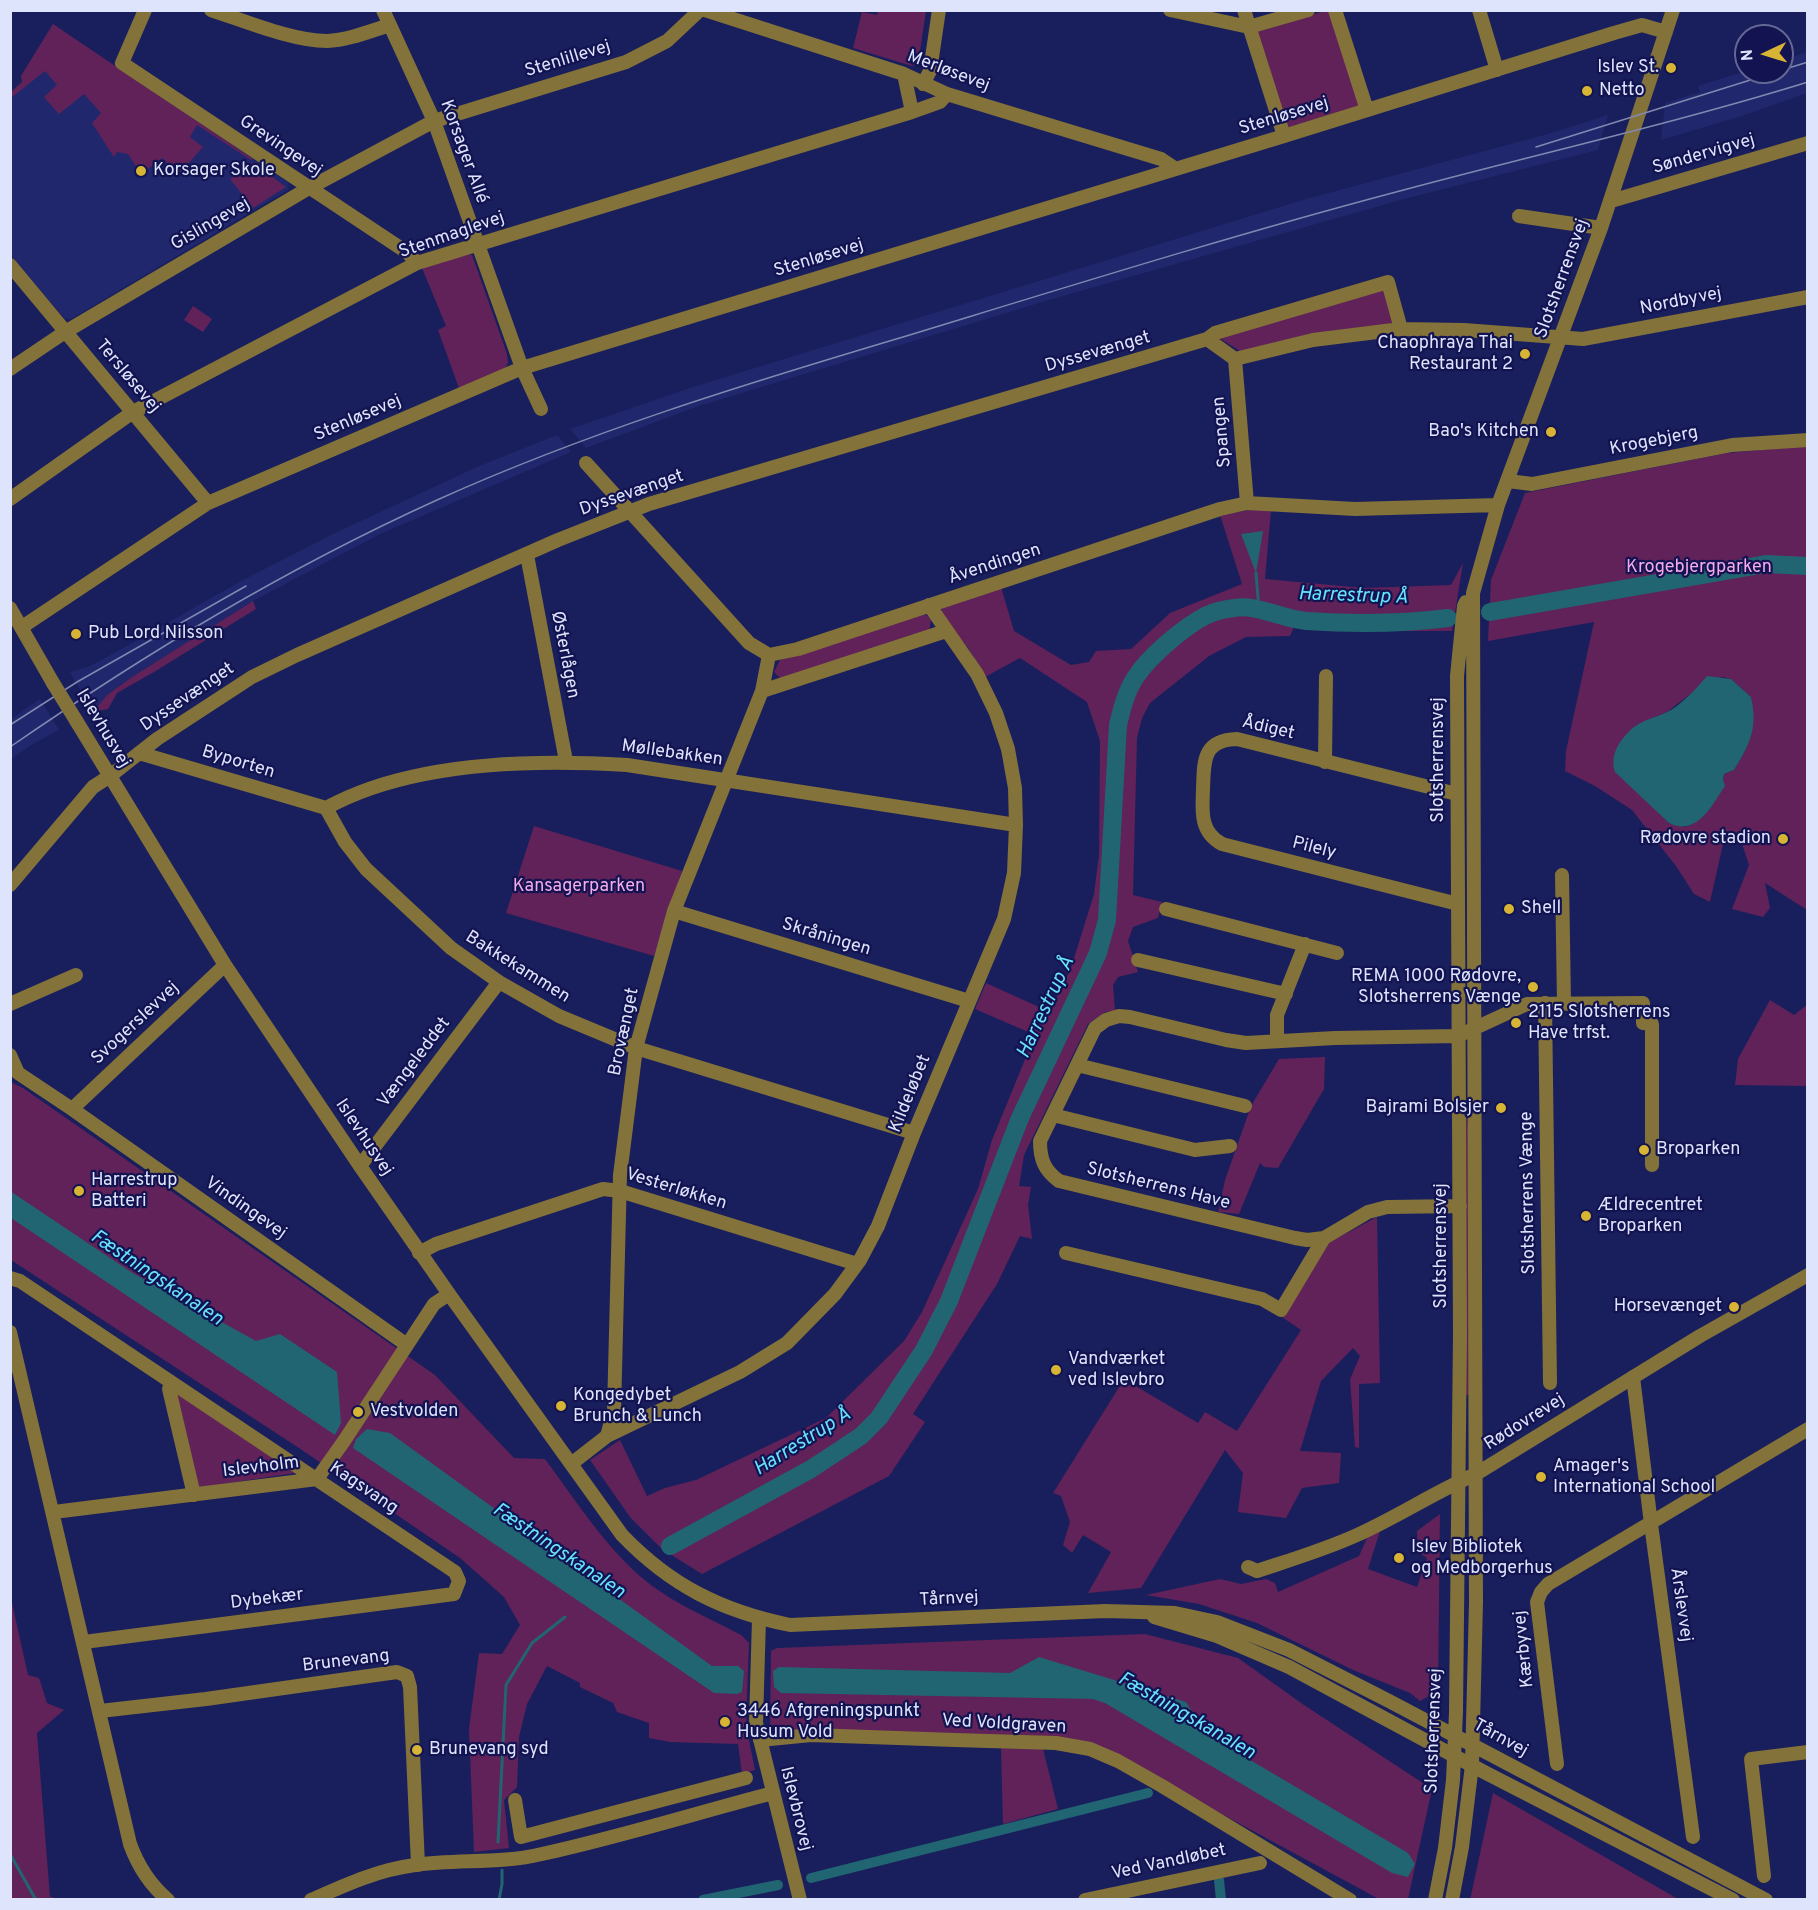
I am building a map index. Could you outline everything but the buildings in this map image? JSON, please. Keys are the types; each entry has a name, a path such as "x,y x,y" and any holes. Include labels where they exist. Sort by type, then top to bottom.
{"street":[{"name":"Grevingevej","path":"145,10 122,63 408,253 417,263"},
{"path":"211,10 301,38 328,41 353,37 390,25"},
{"name":"Korsager Allé","path":"383,10 434,121 522,368 541,409"},
{"name":"Merløsevej","path":"702,10 904,74 947,94 1161,159 1176,169"},
{"name":"Stenlillevej","path":"434,121 626,62 667,41 702,10"},
{"path":"923,84 930,71 939,10"},
{"path":"1170,10 1249,27 1308,10"},
{"path":"1244,10 1284,136"},
{"path":"1335,10 1367,111"},
{"path":"1479,10 1497,70"},
{"name":"Slotsherrensvej","path":"1452,1899 1462,1847 1472,1765 1476,1474 1475,1029 1472,940 1473,593 1498,505 1611,201 1673,10"},
{"name":"Stenløsevej","path":"22,627 208,503 522,368 1367,111 1614,33 1642,25 1666,32"},
{"path":"904,74 912,112"},
{"name":"Stenmaglevej","path":"10,498 133,412 417,263 912,112 940,102 947,94"},
{"name":"Gislingevej","path":"10,369 65,332 309,188 434,121"},
{"name":"Søndervigvej","path":"1611,201 1808,143"},
{"path":"1519,216 1601,228"},
{"name":"Tersløsevej","path":"13,272 208,503"},
{"name":"Dyssevænget","path":"110,776 158,739 252,677 329,641 631,511 1207,339 1215,333 1388,282 1401,329"},
{"name":"Nordbyvej","path":"1561,337 1582,339 1808,297"},
{"path":"1207,339 1235,359 1313,340 1401,329 1464,330 1561,337"},
{"name":"Spangen","path":"1235,359 1247,503"},
{"name":"Krogebjerg","path":"1508,481 1532,484 1732,445 1808,440"},
{"path":"586,463 749,643 769,655"},
{"name":"Åvendingen","path":"769,655 798,649 1220,509 1247,503 1355,509 1498,505"},
{"name":"Østerlågen","path":"527,555 566,761"},
{"name":"Slotsherrensvej","path":"1435,1899 1453,1780 1455,1734 1460,1206 1458,676 1464,606 1473,593"},
{"name":"Kildeløbet","path":"571,1464 607,1436 740,1372 787,1343 836,1294 857,1264 878,1226 914,1133 1004,919 1014,873 1017,825 1015,788 1008,749 996,712 977,674 930,605"},
{"name":"Islevhusvej","path":"10,608 225,965 419,1253 622,1534 657,1568 698,1594 720,1605 759,1619"},
{"path":"762,691 946,631"},
{"name":"Brovænget","path":"607,1436 614,1411 620,1175 636,1048 674,911 762,691 769,655"},
{"path":"1326,676 1326,762"},
{"name":"Ådiget","path":"1203,790 1203,762 1206,754 1219,742 1237,739 1457,794"},
{"name":"Byporten","path":"139,753 326,808"},
{"name":"Møllebakken","path":"326,808 347,796 403,779 505,763 566,761 627,765 1017,825"},
{"path":"10,885 93,787 110,776"},
{"name":"Pilely","path":"1203,790 1204,826 1209,834 1222,844 1458,904"},
{"name":"Bakkekammen","path":"326,808 345,842 366,869 451,948 499,982 559,1016 636,1048 914,1133"},
{"path":"1562,875 1564,1004"},
{"path":"1166,909 1337,953"},
{"name":"Skråningen","path":"674,911 969,1001"},
{"path":"1277,1041 1277,1015 1305,944"},
{"path":"1138,960 1286,994"},
{"name":"Svogerslevvej","path":"72,1109 225,965"},
{"path":"10,1004 76,975"},
{"name":"Vængeleddet","path":"360,1166 499,982"},
{"name":"Slotsherrens Vænge","path":"1545,1003 1550,1383"},
{"path":"1458,1036 1527,1004 1643,1003 1643,1023 1652,1024 1652,1165"},
{"name":"Slotsherrens Have","path":"1324,1238 1307,1240 1295,1238 1059,1181 1048,1173 1040,1155 1040,1141 1095,1028 1106,1020 1119,1016 1246,1043 1335,1038 1458,1036"},
{"name":"Vindingevej","path":"10,1055 18,1073 407,1345"},
{"path":"1077,1065 1245,1106"},
{"path":"1053,1115 1195,1150 1230,1146"},
{"name":"Vesterløkken","path":"419,1253 436,1244 603,1189 620,1191 857,1264"},
{"path":"1066,1253 1262,1299 1281,1310 1324,1238 1368,1212 1387,1207 1460,1206"},
{"name":"Rødovrevej","path":"1248,1567 1257,1571 1319,1551 1359,1534 1476,1474 1700,1336 1808,1275"},
{"name":"Kagsvang","path":"10,1278 20,1281 455,1572 459,1581 454,1594"},
{"name":"Islevholm","path":"54,1512 317,1479 344,1442 434,1304 449,1294"},
{"path":"10,1332 135,1857 154,1887 168,1899"},
{"name":"Årslevvej","path":"1633,1377 1693,1837"},
{"path":"172,1383 169,1389 194,1495"},
{"name":"Kærbyvej","path":"1557,1764 1537,1602 1541,1592 1548,1584 1808,1429"},
{"name":"Dybekær","path":"84,1642 454,1594"},
{"name":"Tårnvej","path":"759,1619 790,1625 823,1625 1105,1611 1175,1613 1217,1622 1289,1650 1455,1734 1766,1899"},
{"name":"Tårnvej","path":"1141,1613 1217,1636 1288,1666 1472,1765 1733,1899"},
{"name":"Islevbrovej","path":"759,1619 756,1723 800,1899"},
{"name":"Brunevang","path":"100,1710 206,1699 397,1672 407,1676 410,1687 418,1865"},
{"name":"Ved Voldgraven","path":"760,1740 811,1736 967,1740 1056,1743 1090,1749 1118,1761 1162,1786 1350,1899"},
{"path":"1764,1876 1751,1760 1808,1752"},
{"path":"516,1800 521,1837 746,1778"},
{"path":"704,1789 709,1810"},
{"path":"311,1899 363,1877 418,1865 486,1861 552,1852 773,1793"},
{"path":"547,1831 552,1852"},
{"name":"Ved Vandløbet","path":"1085,1899 1260,1863"}],"shaded area":[{"name":"Korsager Skole","path":"53,24 289,183 288,190 71,319 64,318 11,255 11,92 22,82 21,76"},
{"path":"1807,52 1807,93 1742,116 1661,140 1665,103 1700,92 1698,86 1734,75 1734,84 1794,84 1794,56"},
{"path":"1608,115 1598,150 1404,199 1049,300 699,406 586,448 570,429 693,387 1306,199 1548,134"},
{"path":"557,435 571,452 380,534 253,601 132,677 107,695 93,712 70,672 90,666 241,581 335,533 477,467"},
{"path":"40,699 59,730 11,759 11,719"}],"green space":[{"path":"878,11 926,11 918,64 912,66 853,48 862,12 877,15"},
{"path":"1324,11 1332,11 1361,106 1287,128 1257,32"},
{"path":"53,24 253,159 251,160 197,125 190,137 203,147 179,174 162,158 141,174 128,154 117,152 114,157 92,123 101,113 84,94 59,114 44,97 57,85 45,71 11,98 11,92 22,82 21,76"},
{"path":"252,162 286,187 253,208 230,179"},
{"path":"465,254 472,255 507,354 508,363 505,369 459,388 438,330 446,326 422,268"},
{"path":"1386,288 1393,324 1332,331 1240,351 1216,336"},
{"path":"193,306 212,319 203,332 184,320"},
{"name":"Krogebjergparken","path":"1807,446 1807,910 1765,883 1770,908 1763,917 1732,909 1749,865 1742,844 1723,844 1710,902 1694,894 1676,866 1632,810 1595,786 1565,771 1566,751 1594,622 1488,641 1491,580 1525,493 1727,453","holes":["1722,677 1731,679 1751,697 1753,719 1751,735 1745,751 1734,770 1724,774 1723,780 1694,823 1685,827 1669,823 1656,810 1635,726 1667,712 1698,688"]},
{"path":"1256,509 1271,510 1265,579 1364,588 1451,585 1463,563 1452,631 1362,631 1294,627 1290,636 1246,637 1209,656 1150,703 1142,718 1137,738 1133,895 1162,902 1158,918 1133,927 1128,941 1138,972 1118,977 1113,985 1115,1011 1105,1012 1088,1024 1024,1155 1019,1186 1031,1187 1028,1205 1032,1239 1020,1236 997,1284 913,1414 925,1422 889,1476 702,1574 662,1549 630,1517 590,1460 620,1440 647,1496 665,1488 696,1480 826,1418 904,1341 922,1312 978,1189 992,1140 1035,1035 975,1009 986,983 1050,1012 1071,968 1094,894 1099,855 1100,741 1087,702 1020,658 985,677 968,648 942,616 941,610 947,604 1001,587 1014,631 1071,665 1089,662 1096,651 1131,649 1170,613 1242,584 1220,515"},
{"path":"253,601 256,609 117,693 108,709 93,712 107,695 132,677"},
{"path":"923,612 931,620 929,633 783,681 774,672 780,660"},
{"name":"Kansagerparken","path":"534,826 682,871 654,956 506,913"},
{"path":"1770,1000 1794,1015 1807,1005 1807,1086 1735,1085 1738,1059"},
{"path":"1325,1057 1324,1089 1278,1168 1264,1167 1260,1163 1239,1214 1218,1212 1225,1180 1251,1106 1279,1059"},
{"name":"Vestvolden","path":"11,1082 23,1088 435,1375 514,1458 545,1459 602,1536 641,1577 676,1602 741,1635 749,1643 746,1725 755,1770 742,1774 738,1744 670,1742 649,1738 649,1723 617,1712 613,1703 580,1687 580,1683 547,1666 527,1704 519,1737 517,1787 504,1800 509,1848 474,1852 469,1729 479,1653 502,1654 520,1625 504,1597 460,1558 302,1450 11,1260"},
{"path":"1465,1105 1468,1127 1469,1395 1466,1395 1464,1379"},
{"path":"1377,1217 1380,1383 1359,1384 1359,1448 1355,1447 1350,1379 1360,1356 1353,1348 1321,1381 1300,1451 1341,1453 1339,1483 1302,1488 1286,1518 1238,1512 1243,1473 1225,1450 1141,1588 1088,1593 1111,1552 1083,1535 1072,1553 1063,1545 1070,1522 1061,1496 1053,1493 1121,1384 1134,1385 1198,1423 1205,1412 1237,1431 1301,1330 1282,1317 1328,1243"},
{"path":"173,1391 295,1473 196,1488"},
{"path":"1440,1514 1438,1691 1420,1701 1410,1693 1353,1670 1257,1623 1199,1604 1146,1595 1220,1579 1241,1584 1266,1579 1275,1583 1278,1592 1359,1556 1367,1538 1380,1531 1368,1569 1417,1587 1427,1558 1418,1552 1417,1531"},
{"path":"10,1594 28,1675 39,1678 47,1703 64,1710 37,1733 50,1897 53,1899 11,1899"},
{"path":"1145,1634 1238,1658 1304,1705 1432,1789 1408,1899 1379,1899 1090,1743 770,1736 771,1651 777,1648"},
{"path":"1001,1748 1043,1749 1058,1809 1003,1824"},
{"path":"1493,1793 1678,1899 1470,1900"}],"water":[{"path":"1263,531 1256,573 1241,534"},
{"path":"1707,676 1731,679 1751,697 1753,727 1744,752 1734,770 1724,774 1725,786 1709,810 1696,822 1688,826 1679,826 1669,823 1615,772 1615,753 1621,741 1634,727 1677,706"},
{"path":"10,1191 131,1272 256,1341 280,1334 337,1372 341,1423 335,1435 11,1218"},
{"path":"367,1429 390,1433 712,1666 738,1666 744,1671 742,1692 737,1694 714,1693 353,1448 356,1439"},
{"name":"Fæstningskanalen","path":"1039,1657 1186,1702 1206,1734 1408,1853 1415,1864 1408,1877 1392,1873 1105,1703 1093,1699 781,1693 774,1687 773,1671 779,1667 1010,1673"}],"waterway":[{"name":"Harrestrup Å","path":"1490,612 1766,564 1808,566"},
{"path":"1256,573 1259,610"},
{"name":"Harrestrup Å","path":"670,1546 811,1469 861,1436 879,1418 924,1350 949,1301 1020,1118 1098,953 1107,920 1118,725 1127,695 1141,669 1158,651 1188,626 1217,611 1228,609 1252,608 1297,620 1324,622 1395,622 1448,618"},
{"name":"Harrestrup Å","path":"498,1842 506,1685 532,1643 565,1617"},
{"path":"811,1878 1148,1793"},
{"path":"10,1854 36,1900"},
{"name":"Harrestrup Å","path":"499,1900 502,1870"},
{"path":"1219,1880 1221,1900"},
{"path":"703,1900 778,1885"}],"tram line":[{"path":"1794,66 1808,62"},
{"path":"10,747 166,645 271,583 437,500 551,452 785,373 1210,244 1396,192 1706,112 1808,82"},
{"path":"1536,147 1738,84"},
{"path":"10,725 77,682 246,586"}],"place":[{"name":"Islev St.","path":"1671,68"},
{"name":"Netto","path":"1587,91"},
{"name":"Korsager Skole","path":"141,171"},
{"name":"Chaophraya Thai Restaurant 2","path":"1525,354"},
{"name":"Bao's Kitchen","path":"1551,432"},
{"name":"Pub Lord Nilsson","path":"76,634"},
{"name":"Rødovre stadion","path":"1783,839"},
{"name":"Shell","path":"1509,909"},
{"name":"REMA 1000 Rødovre, Slotsherrens Vænge","path":"1533,987"},
{"name":"2115 Slotsherrens Have trfst.","path":"1516,1023"},
{"name":"Bajrami Bolsjer","path":"1501,1108"},
{"name":"Broparken","path":"1644,1150"},
{"name":"Harrestrup Batteri","path":"79,1191"},
{"name":"Ældrecentret Broparken","path":"1586,1216"},
{"name":"Horsevænget","path":"1734,1307"},
{"name":"Vandværket ved Islevbro","path":"1056,1370"},
{"name":"Kongedybet Brunch & Lunch","path":"561,1406"},
{"name":"Vestvolden","path":"358,1412"},
{"name":"Amager's International School","path":"1541,1477"},
{"name":"Islev Bibliotek og Medborgerhus","path":"1399,1558"},
{"name":"3446 Afgreningspunkt Husum Vold","path":"725,1722"},
{"name":"Brunevang syd","path":"417,1750"}]}
